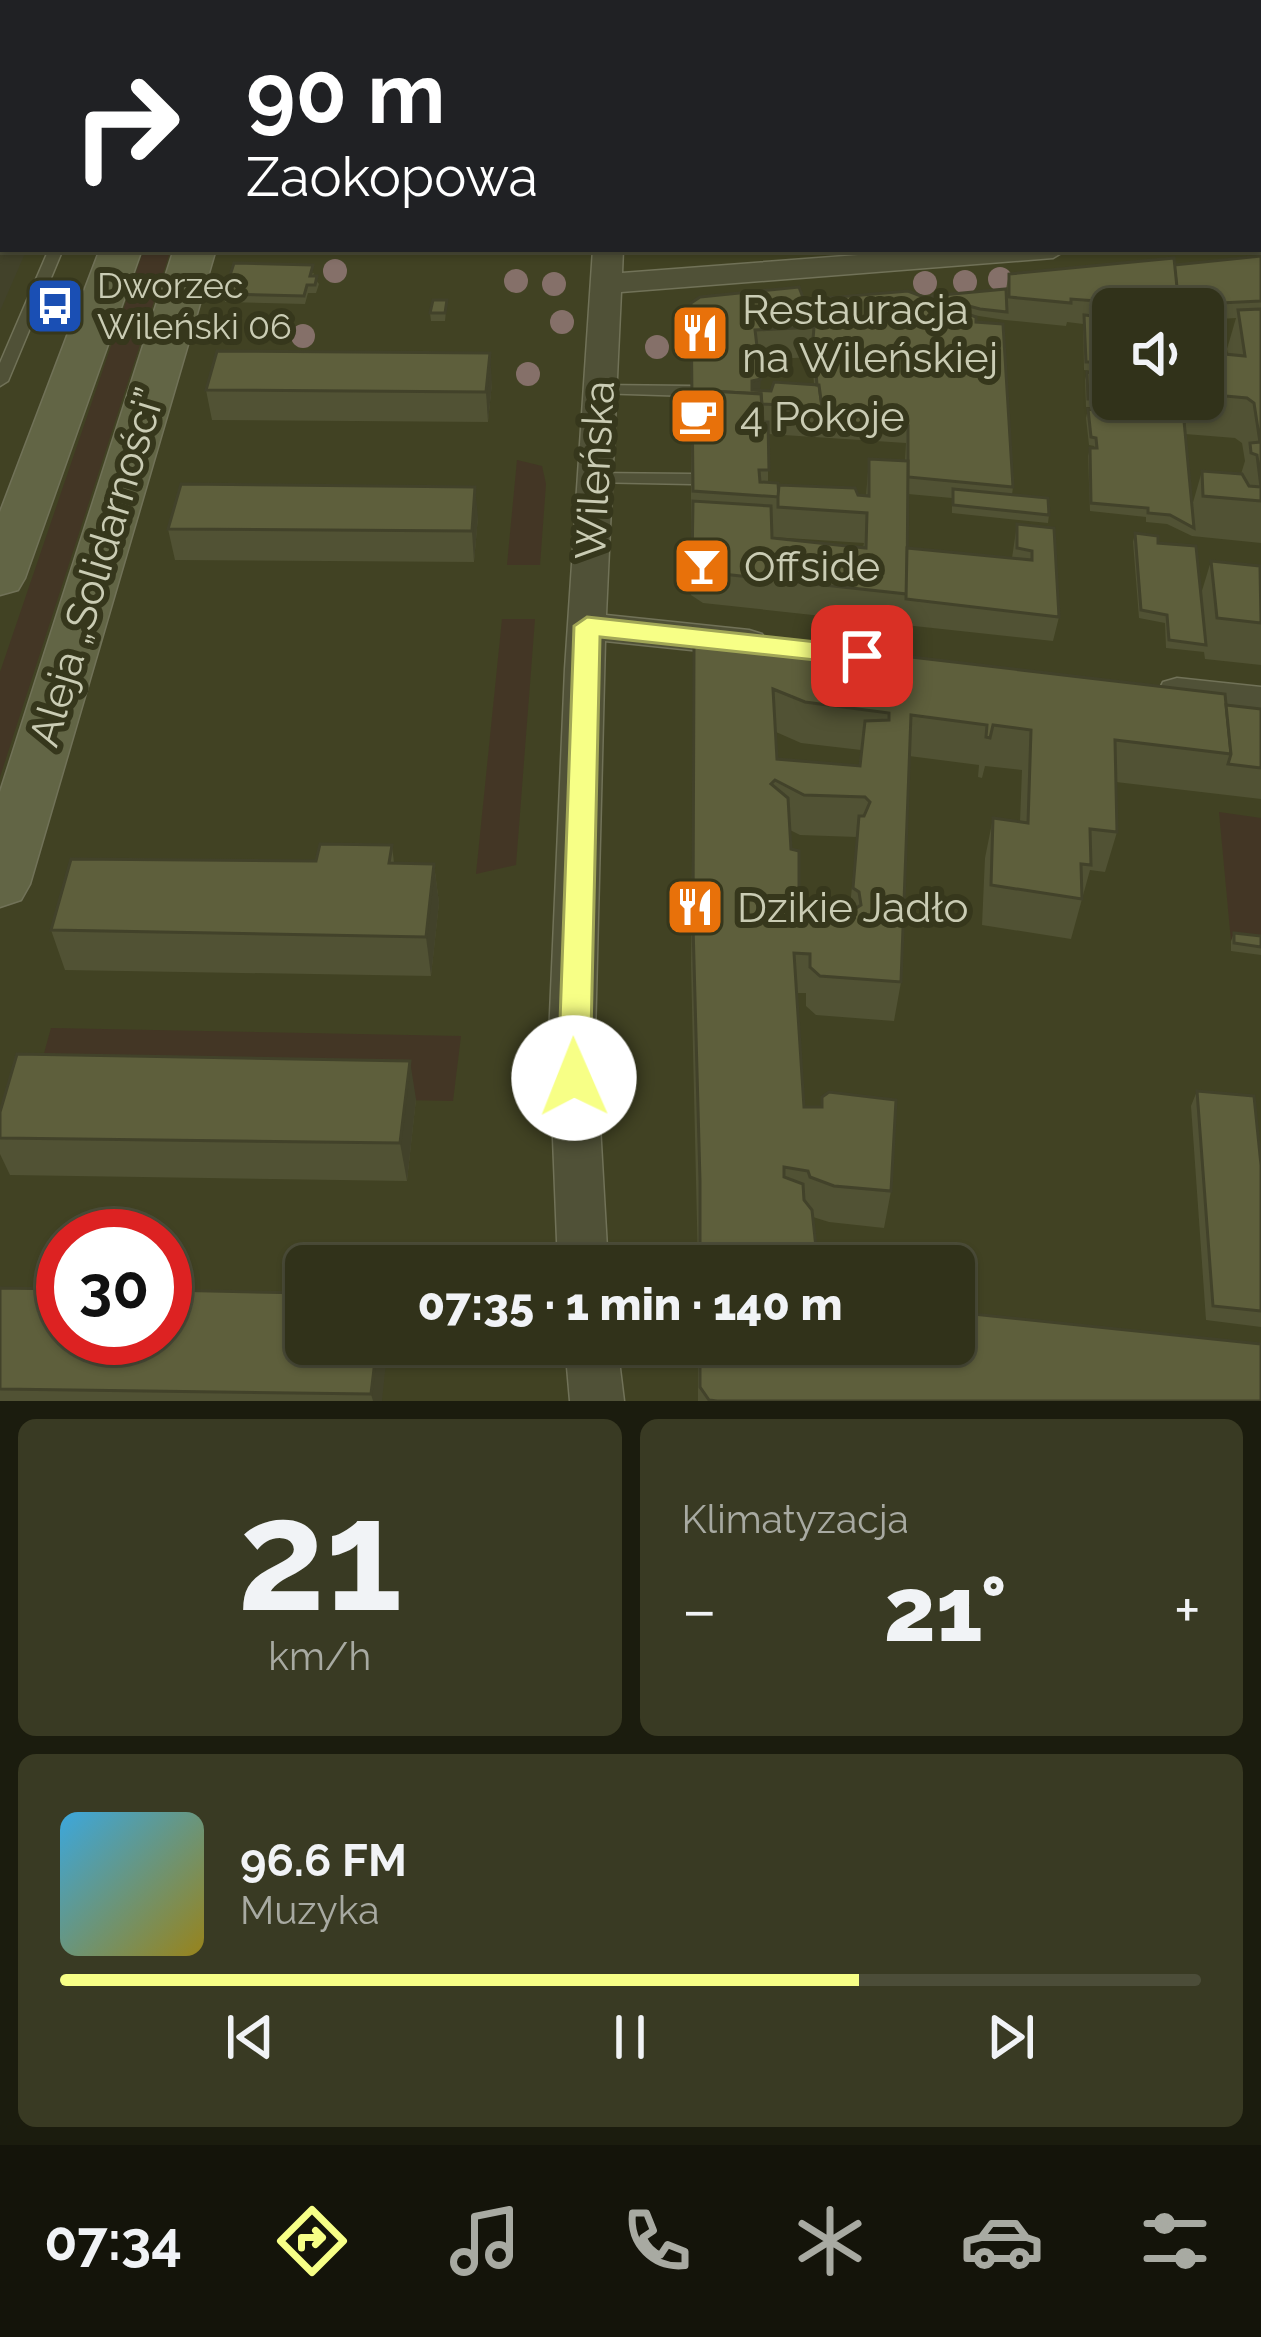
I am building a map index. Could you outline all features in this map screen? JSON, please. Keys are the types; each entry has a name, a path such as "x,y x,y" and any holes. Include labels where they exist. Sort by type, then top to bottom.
{"main road":[{"name":"Aleja „Solidarności”","path":"0,578 120,252"},
{"name":"Aleja „Solidarności”","path":"0,884 194,252"}],"street":[{"path":"607,267 979,252"},
{"name":"Wileńska","path":"582,1245 572,1037 587,626 607,267"},
{"path":"587,626 778,647"},
{"path":"1148,688 1261,701"},
{"path":"593,1365 597,1401"}],"lane":[{"path":"0,381 55,252"},
{"path":"600,390 691,391"},
{"path":"595,478 691,478"}],"shaded area":[{"path":"143,252 170,252 0,777 0,672"},
{"path":"517,460 542,466 546,484 540,565 507,565"},
{"path":"502,619 535,619 516,865 476,874"},
{"path":"1219,812 1261,818 1261,945 1231,941"},
{"path":"51,1028 461,1036 453,1101 33,1093"}],"building":[{"path":"1261,256 1261,301 1224,303 1224,288 1177,288 1174,265"},
{"path":"1174,258 1177,288 1092,288 1092,301 1071,299 1071,303 1009,297 1009,274"},
{"path":"234,263 313,265 310,276 317,276 304,296 224,294"},
{"path":"799,287 814,327 755,330 761,379 752,381 752,390 771,391 774,382 819,385 822,407 762,404 761,394 692,390 692,399 691,303 700,297"},
{"path":"1006,289 1007,312 931,296"},
{"path":"908,291 976,317 976,322 1003,324 1013,487 908,477 908,426 820,421 814,327 804,300"},
{"path":"433,300 447,300 445,313 430,313"},
{"path":"1261,309 1261,487 1257,455 1251,453 1250,443 1260,442 1254,403 1224,396 1224,354 1245,356 1238,310"},
{"path":"1084,315 1092,316 1092,362 1086,362"},
{"path":"217,351 490,353 486,392 206,390"},
{"path":"1087,372 1092,373 1092,399 1088,399"},
{"path":"692,390 761,394 763,422 768,422 769,470 759,470 760,482 778,483 779,497 693,491"},
{"path":"1088,409 1092,420 1184,420 1194,528 1170,515 1148,513 1148,508 1091,503 1090,448 1097,448"},
{"path":"869,459 908,461 907,594 704,572 692,564 693,501 771,506 772,538 866,548 867,513 778,507 778,497 779,485 855,488 858,495 869,496"},
{"path":"1202,471 1242,474 1249,486 1261,487 1261,501 1203,496"},
{"path":"181,484 475,487 472,531 168,529"},
{"path":"953,489 1048,498 1049,515 953,505"},
{"path":"1017,524 1054,528 1059,617 906,599 907,548 1032,560 1032,551 1017,548"},
{"path":"1135,533 1158,536 1158,543 1196,546 1206,645 1169,640 1167,615 1141,610"},
{"path":"1211,561 1260,566 1261,623 1217,618"},
{"path":"707,633 908,658 909,664 911,657 1225,694 1231,754 1115,740 1117,832 1090,829 1091,865 1081,864 1082,899 991,885 993,818 1028,823 1031,730 993,725 990,738 986,737 987,725 911,715 901,982 820,976 810,967 810,954 794,953 804,1107 822,1107 822,1097 829,1092 896,1100 891,1191 834,1186 810,1177 808,1171 784,1167 784,1177 803,1184 816,1245 700,1245 693,925 694,641","holes":["773,689 805,702 889,713 889,720 865,721 860,766 777,759","775,780 804,795 865,797 870,802 864,816 859,816 853,888 859,892 861,905 853,910 847,903 812,900 802,913 791,913 790,901 799,898 799,851 791,849 788,798 771,784"]},
{"path":"1226,705 1261,709 1261,768 1228,764"},
{"path":"320,844 392,845 389,863 434,864 426,937 51,930 71,859 316,861"},
{"path":"1234,933 1261,936 1261,947 1234,943"},
{"path":"17,1054 410,1061 400,1143 0,1138 0,1112"},
{"path":"1197,1091 1254,1096 1261,1165 1261,1311 1213,1306"},
{"path":"0,1288 36,1289 36,1365 192,1365 192,1291 285,1293 285,1365 374,1365 371,1394 0,1389"},
{"path":"975,1314 1261,1344 1261,1401 717,1401 709,1400 700,1387 700,1365 975,1365"}],"place":[{"name":"Dworzec Wileński 06","path":"55,306"},
{"name":"Restauracja na Wileńskiej","path":"700,333"},
{"name":"4 Pokoje","path":"698,416"},
{"name":"Offside","path":"702,566"},
{"name":"Dzikie Jadło","path":"695,907"}],"route":[{"path":"574,1078 587,626 862,656"}]}
